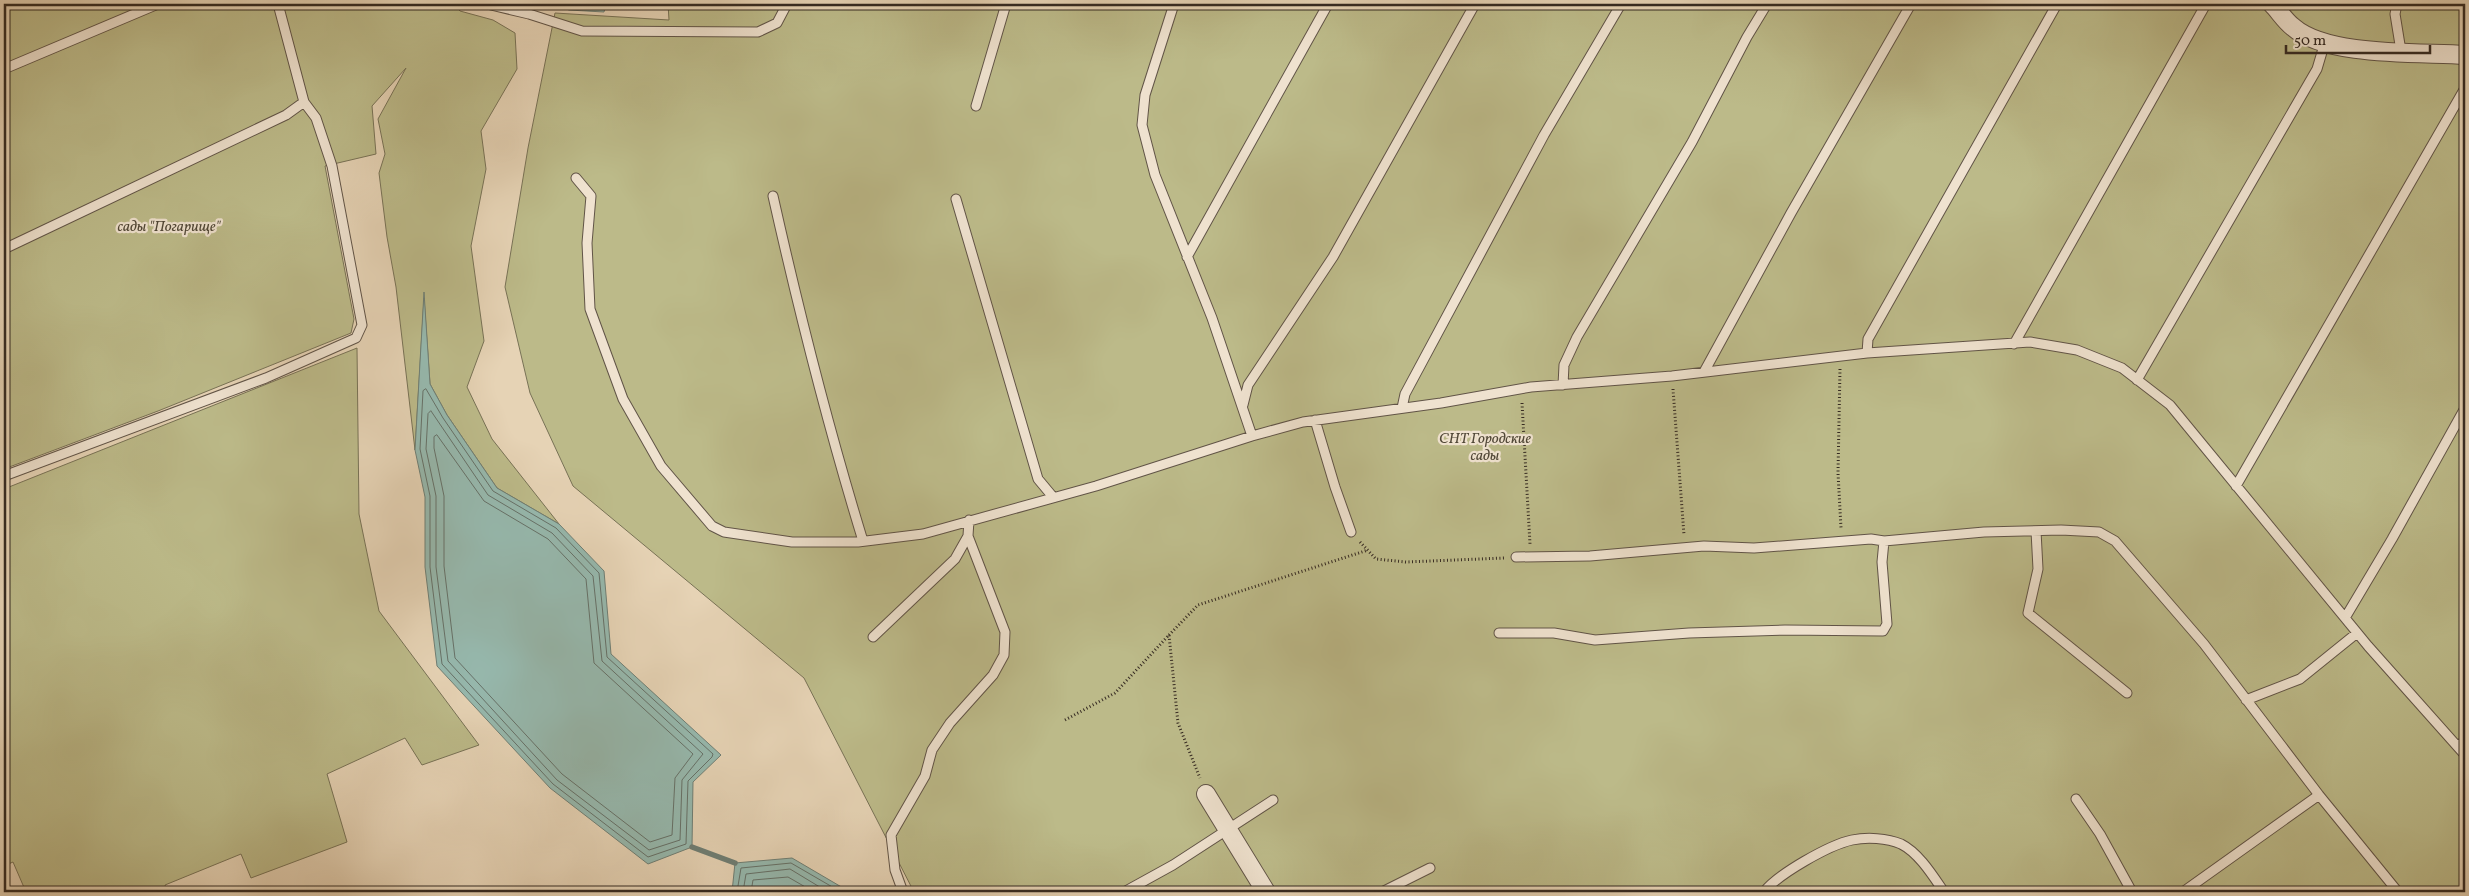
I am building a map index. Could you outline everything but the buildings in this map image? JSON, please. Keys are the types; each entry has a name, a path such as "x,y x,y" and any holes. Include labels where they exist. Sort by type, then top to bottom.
{"street":[{"path":"2272,4 2293,28 2325,42 2362,51 2465,55"},
{"path":"1206,794 1266,892"}],"lane":[{"path":"4,69 158,4"},
{"path":"4,476 266,378 356,338 362,325 332,166 316,118 304,102 278,4"},
{"path":"487,4 529,14 582,31 758,32 777,23 787,4"},
{"path":"976,106 1006,4"},
{"path":"1174,4 1145,95 1142,125 1155,175 1243,406 1252,436"},
{"path":"1187,257 1328,4"},
{"path":"1243,406 1248,385 1333,257 1474,4"},
{"path":"1402,408 1406,394 1470,270 1544,135 1621,4"},
{"path":"1563,385 1564,365 1577,337 1692,142 1747,36 1767,4"},
{"path":"1704,372 1791,213 1911,4"},
{"path":"1867,353 1868,339 2057,4"},
{"path":"2014,344 2206,4"},
{"path":"2396,4 2395,14 2401,52"},
{"path":"2137,380 2316,68 2325,42"},
{"path":"2236,486 2465,88"},
{"path":"4,249 286,115 304,102"},
{"path":"576,178 591,196 587,243 590,309 622,399 661,466 712,526 724,532 792,542 863,541 923,534 1096,486 1252,436 1315,420 1521,389 1672,376 1867,353 2030,342 2077,350 2122,368 2170,405 2357,633 2465,755"},
{"path":"772,196 800,315 845,483 863,541"},
{"path":"956,199 1038,479 1053,497"},
{"path":"2345,618 2392,539 2465,408"},
{"path":"1315,420 1351,532"},
{"path":"873,637 956,559 968,536 969,520"},
{"path":"1516,557 1590,556 1685,547 1754,548 1984,532 2061,530 2099,532 2116,541 2204,644 2319,795 2398,892"},
{"path":"2036,531 2038,569 2028,613 2127,693"},
{"path":"903,892 894,870 891,835 925,776 932,750 950,723 993,675 1004,655 1004,632 968,536"},
{"path":"1499,633 1554,633 1596,640 1708,632 1883,631 1887,624 1882,562 1884,540"},
{"path":"2246,700 2305,676 2357,633"},
{"path":"2458,747 2465,740"},
{"path":"2182,892 2319,795"},
{"path":"2076,799 2100,834 2132,892"},
{"path":"1124,892 1173,865 1227,828 1273,800"},
{"path":"1764,892 1771,884 1812,857 1852,840 1881,839 1902,845 1924,864 1944,892"},
{"path":"1382,892 1430,868"}],"path":[{"path":"1840,356 1838,473 1842,541"},
{"path":"1672,376 1685,547"},
{"path":"1521,389 1531,557"},
{"path":"1351,532 1376,559 1406,562 1516,557"},
{"path":"1065,720 1115,693 1198,604 1368,550"},
{"path":"1170,635 1178,722 1206,794"}],"green space":[{"name":"сады \"Погарище\"","path":"4,4 454,4 460,11 493,20 515,33 517,69 481,131 486,169 471,246 484,341 467,387 492,439 559,524 497,488 447,415 430,384 424,298 415,450 396,287 387,237 379,173 385,154 378,119 406,68 372,106 376,154 325,166 354,319 351,333 158,411 4,469"},
{"name":"СНТ Городские сады","path":"668,4 2465,4 2465,892 914,892 804,678 573,486 530,393 505,287 528,148 555,13 669,20"},
{"path":"357,348 359,514 379,611 479,745 422,765 405,738 327,774 347,842 251,878 241,854 165,885 167,892 26,892 13,862 4,866 4,489"}],"water":[{"path":"553,4 606,4 604,12 569,10"},
{"path":"424,292 430,384 447,415 497,488 559,524 604,571 611,654 721,755 693,782 692,847 648,864 550,788 437,666 425,567 425,497 415,450"},
{"path":"792,858 850,892 732,892 735,863"}],"waterway":[{"path":"692,847 735,863"}]}
